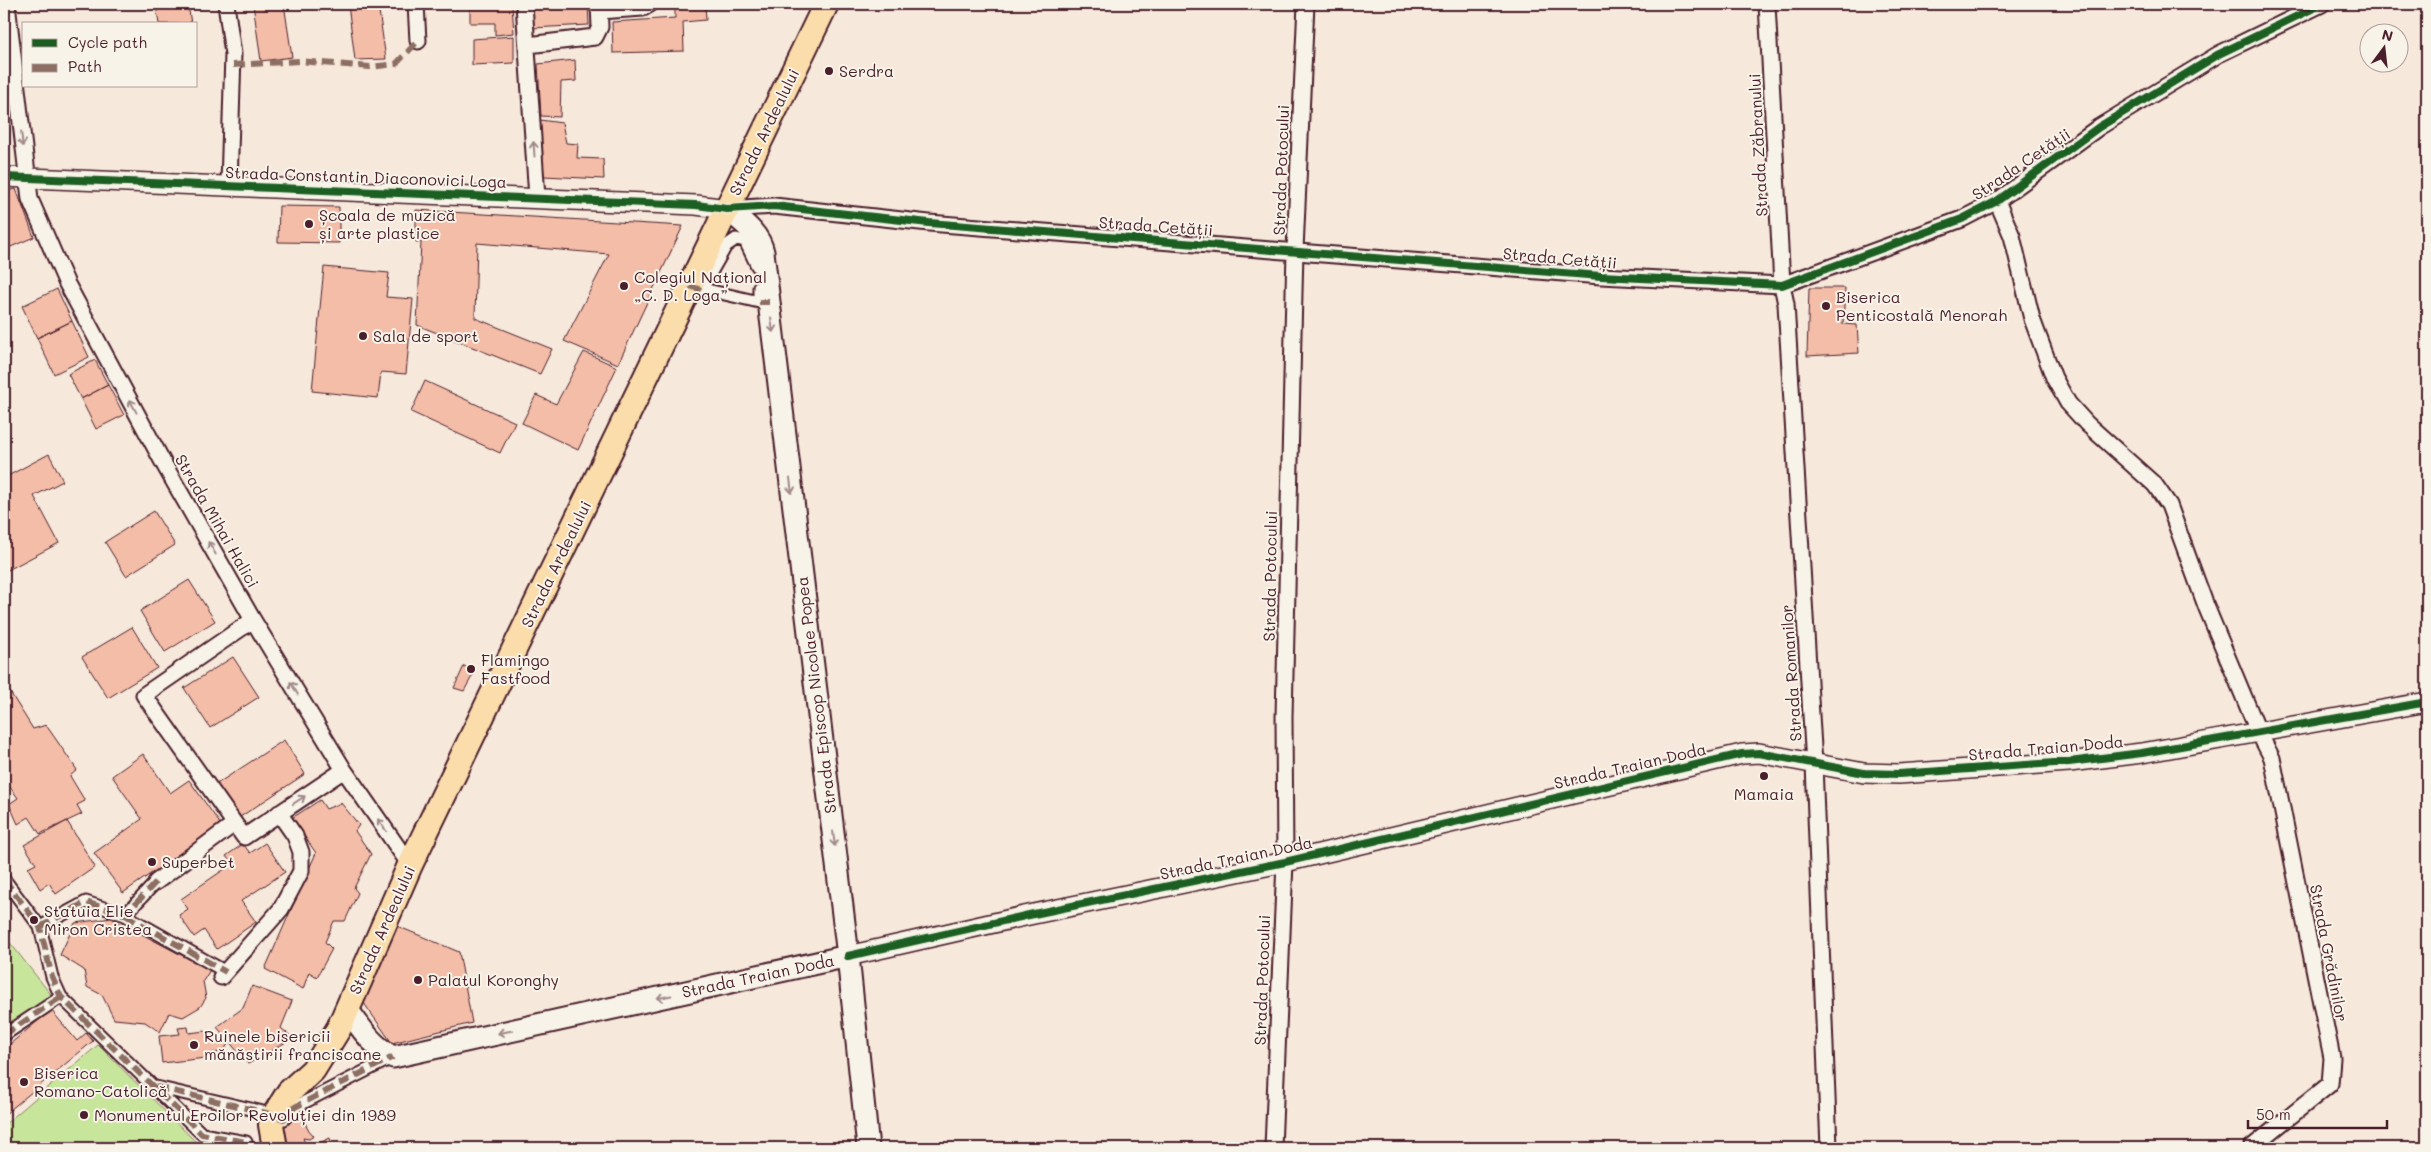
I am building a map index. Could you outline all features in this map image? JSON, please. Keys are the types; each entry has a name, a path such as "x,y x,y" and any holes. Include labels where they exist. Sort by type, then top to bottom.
{"main road":[{"name":"Strada Ardealului","path":"274,1116 288,1092 313,1070 339,1028 410,865 695,288 727,209 826,4"},
{"name":"Strada Episcop Nicolae Popea","path":"727,209 743,222 760,242 764,302 848,956 868,1148"},
{"name":"Strada Traian Doda","path":"393,1057 848,956"},
{"path":"347,1009 366,1036 381,1050 393,1057"},
{"path":"274,1116 271,1125 275,1148"}],"street":[{"name":"Strada Mihai Halici","path":"7,4 30,199 68,284 165,466 253,620 344,770 410,865"},
{"path":"226,4 233,54 229,185"},
{"path":"416,4 418,41"},
{"path":"524,4 538,198"},
{"path":"528,45 596,37 600,27 599,7 643,8 650,4"},
{"name":"Strada Potocului","path":"1273,1148 1284,862 1284,717 1296,250 1306,4"},
{"name":"Strada Zăbranului","path":"1767,4 1782,286"},
{"name":"Strada Cetății","path":"727,209 774,206 929,223 1296,250 1601,276 1782,286 1962,219 1997,200 2099,127 2202,64 2322,4"},
{"name":"Strada Constantin Diaconovici Loga","path":"4,177 538,198 696,205 727,209"},
{"name":"Strada Grădinilor","path":"1997,200 2012,236 2032,319 2054,378 2068,403 2087,424 2155,485 2169,505 2206,606 2258,731 2272,758 2332,1058 2330,1084 2251,1148"},
{"path":"736,239 746,241 758,268 764,302 695,288 726,246 736,239"},
{"name":"Strada Romanilor","path":"1782,286 1786,304 1814,764 1829,1148"},
{"path":"253,620 144,695 244,837 344,770"},
{"name":"Strada Traian Doda","path":"848,956 1029,915 1284,862 1742,754 1759,753 1864,773 1899,774 2069,762 2142,754 2258,731 2427,702"},
{"path":"40,927 86,902 124,915 224,974 281,909 301,871 301,852 295,836 279,813"},
{"path":"124,915 156,882 234,824"},
{"path":"4,879 40,927 52,977 61,997 156,1087 202,1134 244,1145"},
{"path":"4,1035 61,997"},
{"path":"156,1087 284,1119 295,1107 393,1057"}],"green space":[{"path":"4,935 52,996 4,1029"},
{"path":"98,1045 202,1148 14,1148 4,1133 4,1125"}],"building":[{"path":"156,4 188,4 191,22 159,22"},
{"path":"253,4 284,4 292,57 261,61"},
{"path":"348,4 378,4 386,59 355,60"},
{"path":"475,4 512,4 512,6 475,6"},
{"path":"530,4 588,4 589,25 532,28"},
{"path":"675,4 705,4 706,20 683,22 684,51 613,53 612,22 675,18"},
{"path":"470,6 512,6 514,33 495,35 495,23 470,23"},
{"path":"514,36 514,63 472,65 472,39"},
{"path":"575,60 576,81 561,82 560,117 541,116 538,64"},
{"path":"540,120 562,123 566,143 578,144 577,158 603,159 604,179 544,176"},
{"path":"16,189 34,237 6,249 4,244 4,191"},
{"name":"Școala de muzică și arte plastice","path":"279,206 339,207 339,243 278,242"},
{"name":"Colegiul Național „C. D. Loga”","path":"416,210 683,226 618,364 564,341 609,254 477,243 475,318 552,349 540,374 417,325 421,242 416,242"},
{"name":"Sala de sport","path":"324,267 389,273 386,297 413,299 406,374 381,372 378,398 312,391"},
{"name":"Biserica Penticostală Menorah","path":"1809,288 1845,288 1843,324 1857,325 1859,353 1807,356"},
{"path":"57,289 72,321 37,338 22,306"},
{"path":"72,321 89,357 54,374 37,338"},
{"path":"584,352 617,367 578,450 522,423 536,395 556,404"},
{"path":"95,360 108,385 81,399 68,374"},
{"path":"425,381 515,422 500,453 411,412"},
{"path":"108,385 124,415 96,429 81,399"},
{"path":"49,454 63,481 34,496 59,543 6,571 4,567 4,478"},
{"path":"154,511 175,545 126,576 105,542"},
{"path":"189,580 215,621 165,652 140,611"},
{"path":"132,627 157,668 108,698 82,657"},
{"path":"233,657 259,697 210,728 184,688"},
{"path":"464,666 475,671 464,691 454,688"},
{"path":"8,689 33,729 46,725 77,770 70,776 85,801 77,805 82,814 40,834 29,817 18,824 9,804 18,798 4,779 4,692"},
{"path":"284,740 305,774 234,821 212,787"},
{"path":"143,754 170,793 189,780 221,825 123,893 94,853 142,819 112,776"},
{"path":"320,800 326,809 341,803 359,825 355,831 371,854 354,888 358,893 345,921 334,921 325,942 332,949 317,977 309,972 303,989 265,969 316,853 292,818"},
{"path":"67,821 95,867 56,894 49,883 40,889 28,868 36,864 24,845"},
{"path":"265,843 285,872 241,901 256,922 217,949 204,930 194,937 179,915 188,909 181,899 232,864 226,856 243,844 250,853"},
{"path":"111,918 210,970 203,981 206,998 200,1007 183,1017 169,1013 160,1032 145,1022 114,1019 102,995 87,987 84,970 60,955 75,923"},
{"name":"Palatul Koronghy","path":"397,926 459,952 472,1023 392,1043 361,999"},
{"path":"252,986 292,1001 281,1028 293,1038 248,1064 217,1027 243,1008"},
{"name":"Biserica Romano-Catolică","path":"51,1010 77,1041 86,1033 93,1041 4,1115 4,1049"},
{"name":"Ruinele bisericii mănăstirii franciscane","path":"188,1027 189,1033 205,1031 207,1036 222,1035 229,1041 228,1044 223,1052 206,1054 206,1058 162,1063 159,1036 180,1034 178,1028"},
{"path":"302,1111 307,1128 314,1136 309,1139 303,1138 307,1148 286,1148 280,1118"},
{"path":"330,1138 333,1148 316,1148 315,1145"}],"marked path":[{"path":"233,65 300,61 370,67 396,64 418,41"},
{"path":"690,286 701,290"},
{"path":"759,302 769,302"},
{"path":"4,879 40,927 52,977 61,997 202,1134 246,1142 241,1148"},
{"path":"40,927 86,902 125,915 156,882"},
{"path":"125,915 226,972"},
{"path":"4,1035 61,997"},
{"path":"156,1087 263,1112 284,1119 295,1107 393,1057"}],"cycle path":[{"path":"4,177 696,205 727,209 774,206 929,223 1601,276 1782,285 1962,219 1997,201 2099,127 2219,54 2322,4"},
{"path":"848,956 1029,915 1285,862 1742,754 1759,753 1864,773 1899,774 2069,762 2142,753 2427,702"}],"place":[{"name":"Serdra","path":"829,71"},
{"name":"Școala de muzică și arte plastice","path":"309,224"},
{"name":"Colegiul Național „C. D. Loga”","path":"624,286"},
{"name":"Biserica Penticostală Menorah","path":"1826,306"},
{"name":"Sala de sport","path":"363,336"},
{"name":"Flamingo Fastfood","path":"471,669"},
{"name":"Mamaia","path":"1764,776"},
{"name":"Superbet","path":"152,862"},
{"name":"Statuia Elie Miron Cristea","path":"34,920"},
{"name":"Palatul Koronghy","path":"418,980"},
{"name":"Ruinele bisericii mănăstirii franciscane","path":"194,1045"},
{"name":"Biserica Romano-Catolică","path":"24,1082"},
{"name":"Monumentul Eroilor Revoluției din 1989","path":"84,1115"}]}
